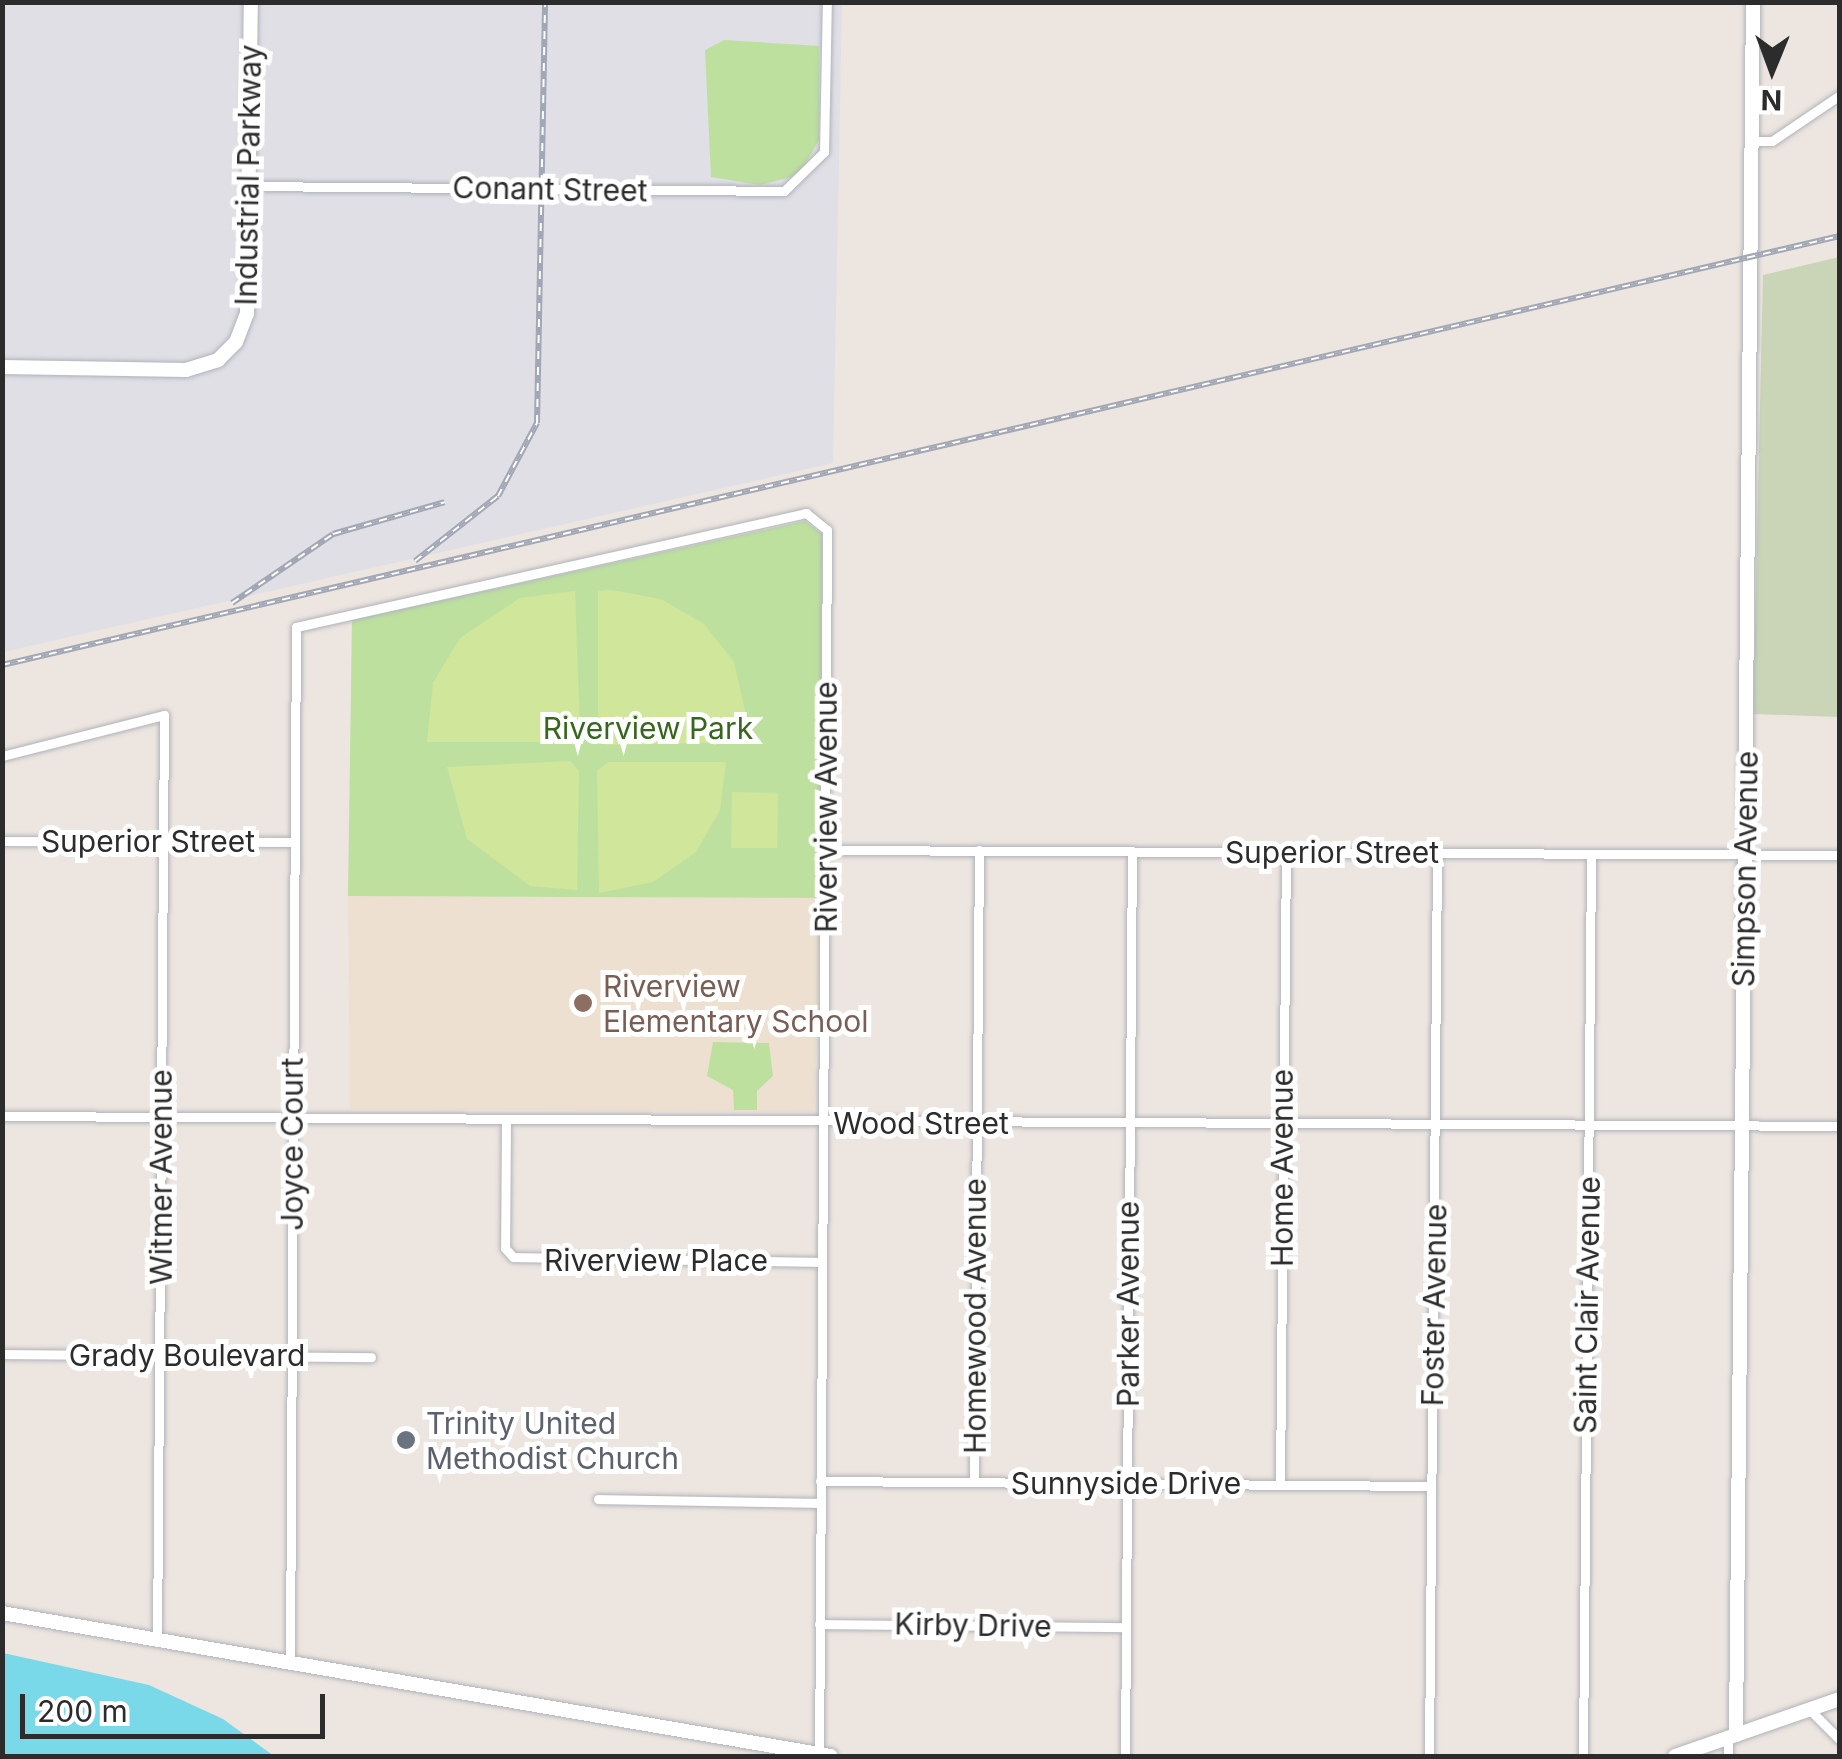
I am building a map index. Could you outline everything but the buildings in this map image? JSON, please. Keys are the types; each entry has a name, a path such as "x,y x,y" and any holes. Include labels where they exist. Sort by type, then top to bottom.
{"street":[{"name":"Industrial Parkway","path":"2,367 174,370 218,360 247,314 251,2"},
{"name":"Conant Street","path":"248,186 784,191 808,175 826,142 827,2"},
{"name":"Simpson Avenue","path":"1732,1737 1746,856 1753,2"},
{"path":"1752,142 1772,142 1840,95"},
{"name":"Riverview Avenue","path":"296,627 818,517 827,530 819,1503 825,1755"},
{"name":"Joyce Court","path":"290,1660 296,627"},
{"name":"Witmer Avenue","path":"2,756 164,716 157,1638"},
{"name":"Superior Street","path":"2,841 293,842"},
{"name":"Superior Street","path":"826,850 1840,854"},
{"name":"Homewood Avenue","path":"974,1482 979,850"},
{"name":"Parker Avenue","path":"1124,1756 1132,851"},
{"name":"Home Avenue","path":"1280,1484 1286,852"},
{"name":"Foster Avenue","path":"1429,1756 1438,853"},
{"name":"Saint Clair Avenue","path":"1583,1756 1591,854"},
{"name":"Wood Street","path":"2,1116 1436,1128 1840,1126"},
{"name":"Riverview Place","path":"506,1119 513,1258 821,1262"},
{"name":"Grady Boulevard","path":"2,1354 371,1357"},
{"name":"Sunnyside Drive","path":"820,1481 1432,1486"},
{"path":"598,1498 819,1503"},
{"path":"2,1613 825,1755"},
{"name":"Kirby Drive","path":"819,1624 1126,1627"},
{"path":"1675,1756 1840,1699"},
{"path":"1810,1710 1840,1740"},
{"path":"1728,1756 1732,1737"}],"shaded area":[{"path":"2,3 842,3 833,463 3,652"},
{"name":"Riverview Elementary School","path":"348,896 821,898 814,1112 350,1109"}],"green space":[{"path":"724,40 819,46 819,140 799,175 760,185 711,177 705,50"},
{"path":"1839,257 1839,717 1753,714 1763,275"},
{"name":"Riverview Park","path":"805,521 822,534 821,898 348,896 352,620"},
{"path":"575,591 580,731 568,742 427,742 433,683 460,638 520,598"},
{"path":"598,591 661,599 704,624 734,662 752,742 607,745 598,732"},
{"path":"570,761 579,771 577,890 530,886 467,839 447,767"},
{"path":"608,762 726,762 720,810 696,852 653,882 599,893 597,771"},
{"path":"732,792 778,793 777,848 731,848"},
{"path":"713,1042 769,1043 773,1076 757,1091 757,1110 734,1110 733,1090 707,1076"}],"water":[{"path":"3,1653 149,1685 223,1719 274,1756 3,1756"}],"railway":[{"path":"415,561 498,496 537,423 545,2"},
{"path":"2,665 1840,236"},
{"path":"232,603 333,534 445,502"}],"place":[{"name":"Riverview Elementary School","path":"583,1003"},
{"name":"Trinity United Methodist Church","path":"406,1440"}]}
